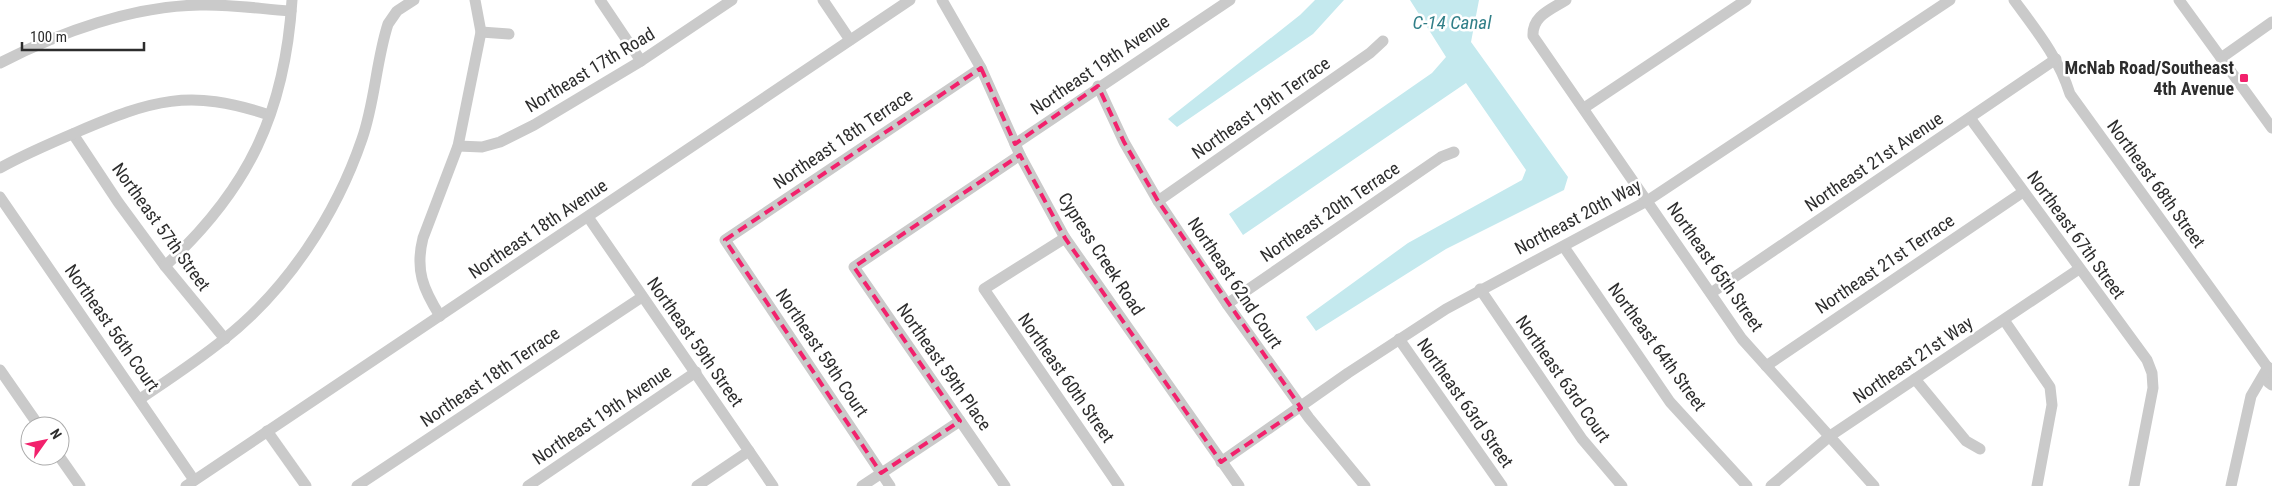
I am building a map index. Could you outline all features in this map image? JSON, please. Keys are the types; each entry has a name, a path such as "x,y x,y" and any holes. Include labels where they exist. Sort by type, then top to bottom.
{"street":[{"path":"140,399 225,339 277,287 317,234 344,184 362,137 388,24 397,10 414,0"},
{"path":"440,316 420,277 420,251 423,238 458,146 482,32 475,0"},
{"path":"600,0 641,61"},
{"name":"Northeast 17th Road","path":"458,146 482,147 500,142 534,125 641,61 716,4 732,0"},
{"path":"823,0 850,40"},
{"name":"Northeast 18th Avenue","path":"190,483 910,0"},
{"name":"Cypress Creek Road","path":"942,0 981,68 1020,155 1066,238 1239,486"},
{"name":"Northeast 19th Avenue","path":"1015,144 1098,86 1230,0"},
{"name":"Northeast 65th Street","path":"1566,0 1538,18 1533,26 1533,36 1742,339 1874,486"},
{"path":"1584,108 1746,0"},
{"name":"Northeast 20th Way","path":"1221,462 1399,339 1480,289 1564,247 1647,202 1950,0"},
{"name":"Northeast 68th Street","path":"2014,0 2056,59 2064,74 2070,94 2270,365 2268,382 2272,385"},
{"path":"2179,0 2272,128"},
{"path":"0,63 40,45 122,15 142,11 200,2 292,6 290,39 278,93 257,147 236,186 194,240 165,266"},
{"path":"2221,58 2272,22"},
{"path":"482,32 509,34"},
{"name":"Northeast 19th Terrace","path":"1158,201 1370,53 1383,41"},
{"name":"Northeast 21st Avenue","path":"1711,293 2056,59"},
{"name":"Northeast 18th Terrace","path":"725,240 981,68"},
{"name":"Northeast 62nd Court","path":"1098,86 1124,142 1158,201 1227,304 1301,408 1365,486"},
{"path":"0,168 73,134 146,106 181,100 212,100 240,105 269,115"},
{"name":"Northeast 67th Street","path":"1970,118 2147,360 2152,373 2153,388 2134,486"},
{"name":"Northeast 57th Street","path":"73,134 118,202 165,266 225,339"},
{"name":"Northeast 20th Terrace","path":"1227,304 1441,158 1454,152"},
{"name":"Northeast 59th Place","path":"1006,486 854,267 1020,155"},
{"name":"Northeast 21st Terrace","path":"1766,366 2023,192"},
{"name":"Northeast 56th Court","path":"0,197 140,399 190,483"},
{"name":"Northeast 59th Street","path":"588,217 773,486"},
{"name":"Northeast 60th Street","path":"1066,238 984,289 1119,486"},
{"name":"Northeast 59th Court","path":"725,240 890,486"},
{"name":"Northeast 64th Street","path":"1564,247 1670,402 1747,486"},
{"name":"Northeast 21st Way","path":"1771,486 1830,436 2079,269"},
{"name":"Northeast 63rd Court","path":"1480,289 1582,439 1622,486"},
{"name":"Northeast 18th Terrace","path":"357,486 642,297"},
{"path":"2004,320 2050,387 2052,405 2037,486"},
{"name":"Northeast 63rd Street","path":"1399,339 1502,486"},
{"path":"2231,486 2251,396 2270,365"},
{"path":"0,370 32,416"},
{"name":"Northeast 19th Avenue","path":"528,486 696,372"},
{"path":"1915,379 1966,441 1980,449"},
{"path":"862,486 960,421"},
{"path":"267,431 306,486"},
{"path":"697,486 749,451"},
{"path":"66,466 80,486"}],"highlighted area":[{"path":"981,68 1015,144 1098,86 1124,142 1158,201 1301,408 1221,462 1065,238 1020,155 854,267 960,421 881,473 725,240"}],"water":[{"path":"1315,0 1344,0 1313,34 1177,127 1168,119 1300,15"},
{"name":"C-14 Canal","path":"1410,0 1479,0 1471,42 1568,177 1564,190 1446,249 1316,331 1306,317 1408,243 1522,180 1526,170 1466,83 1243,235 1229,214 1432,73 1446,57"}],"place":[{"name":"McNab Road/Southeast 4th Avenue","path":"2244,78"}]}
